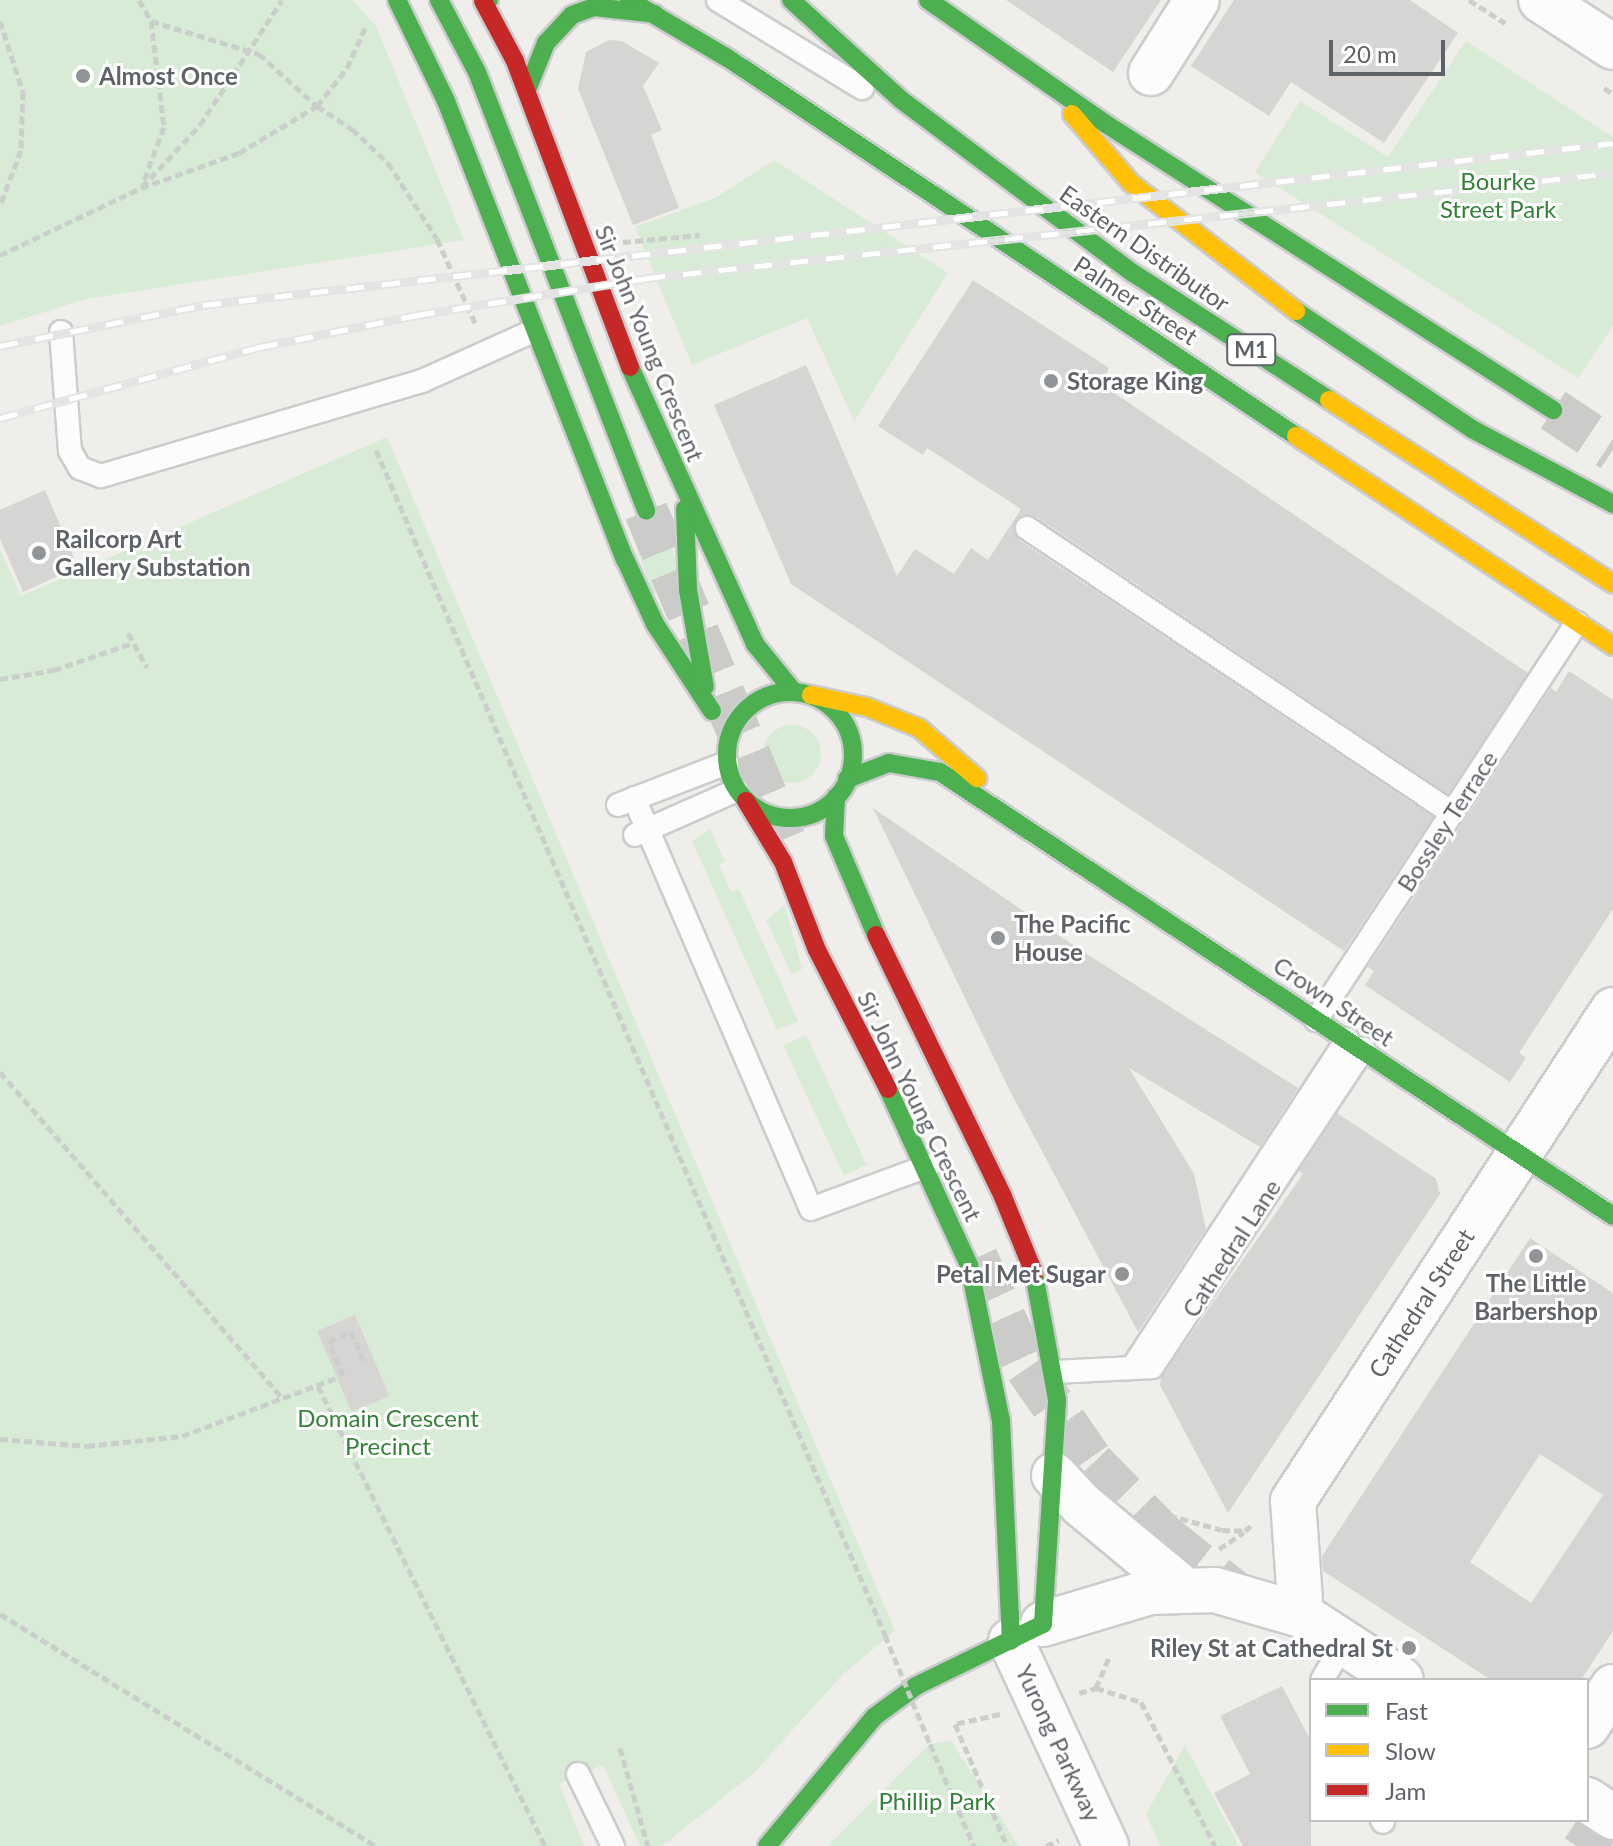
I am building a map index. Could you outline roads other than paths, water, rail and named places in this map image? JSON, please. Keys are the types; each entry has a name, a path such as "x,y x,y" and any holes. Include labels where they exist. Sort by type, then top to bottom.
{"main road":[{"path":"397,0 440,87 533,331 642,599 712,711"},
{"path":"439,0 477,72 646,511"},
{"name":"Sir John Young Crescent","path":"485,0 527,90 608,317 683,491 755,644 778,678 800,693"},
{"name":"Palmer Street","path":"629,0 655,14 1613,646"},
{"name":"Eastern Distributor","path":"791,0 900,99 1133,273 1613,584"},
{"path":"928,0 1048,84 1553,410"},
{"path":"527,90 546,43 572,15 608,7 655,14"},
{"path":"1048,84 1108,162 1205,244 1317,327 1472,429 1613,504"},
{"path":"683,491 688,590 712,711 727,756 741,795 784,818 813,814 836,797 847,779 852,744 846,727 822,701 800,693 778,693 749,707 730,733 727,756"},
{"name":"Crown Street","path":"800,693 867,707 919,728 1029,826"},
{"name":"Crown Street","path":"847,779 889,763 926,767 1029,826 1613,1216"},
{"name":"Sir John Young Crescent","path":"741,795 783,862 830,978 928,1166 969,1265 993,1363 1027,1632"},
{"name":"Sir John Young Crescent","path":"836,797 838,852 1023,1242 1045,1312 1056,1372 1054,1475 1027,1632"},
{"path":"888,959 898,1029"},
{"path":"928,1166 932,1135"},
{"path":"767,1846 874,1717 916,1686 1027,1632"}],"street":[{"path":"1151,73 1197,0"},
{"path":"1541,0 1613,47"},
{"name":"Cathedral Street","path":"1301,1615 1293,1501 1613,1010"},
{"path":"1054,1475 1082,1505 1182,1588"},
{"path":"1027,1632 1110,1602 1182,1588 1240,1595 1301,1615 1398,1678"},
{"name":"Yurong Parkway","path":"1027,1632 1106,1846"},
{"path":"1589,1723 1613,1687"},
{"path":"1589,1801 1613,1817"}],"lane":[{"path":"718,0 980,159"},
{"path":"61,332 70,451 80,468 101,476 422,381 533,331"},
{"path":"1027,528 1452,813"},
{"name":"Bossley Terrace","path":"1316,1020 1577,623"},
{"path":"727,756 626,802 811,1209 928,1166"},
{"path":"640,832 741,795"},
{"path":"1056,1372 1132,1368 1355,1044"},
{"path":"1323,1678 1344,1643"},
{"path":"578,1774 613,1846"}],"tunnel":[{"path":"1553,410 1613,450"},
{"path":"646,511 784,839"},
{"path":"976,1258 1027,1368 1093,1463 1164,1536 1252,1606"},
{"path":"1580,1822 1613,1844"}],"railway":[{"path":"0,346 203,305 1613,143"},
{"path":"0,418 260,347 417,315 647,278 1613,173"}],"place":[{"name":"Almost Once","path":"83,76"},
{"name":"Storage King","path":"1051,381"},
{"name":"Railcorp Art Gallery Substation","path":"39,553"},
{"name":"The Pacific House","path":"998,938"},
{"name":"The Little Barbershop","path":"1536,1256"},
{"name":"Petal Met Sugar","path":"1122,1274"},
{"name":"Riley St at Cathedral St","path":"1409,1648"}],"park label":[{"name":"Bourke Street Park","path":"1498,195"},
{"name":"Domain Crescent Precinct","path":"388,1432"},
{"name":"Phillip Park","path":"937,1801"}]}
